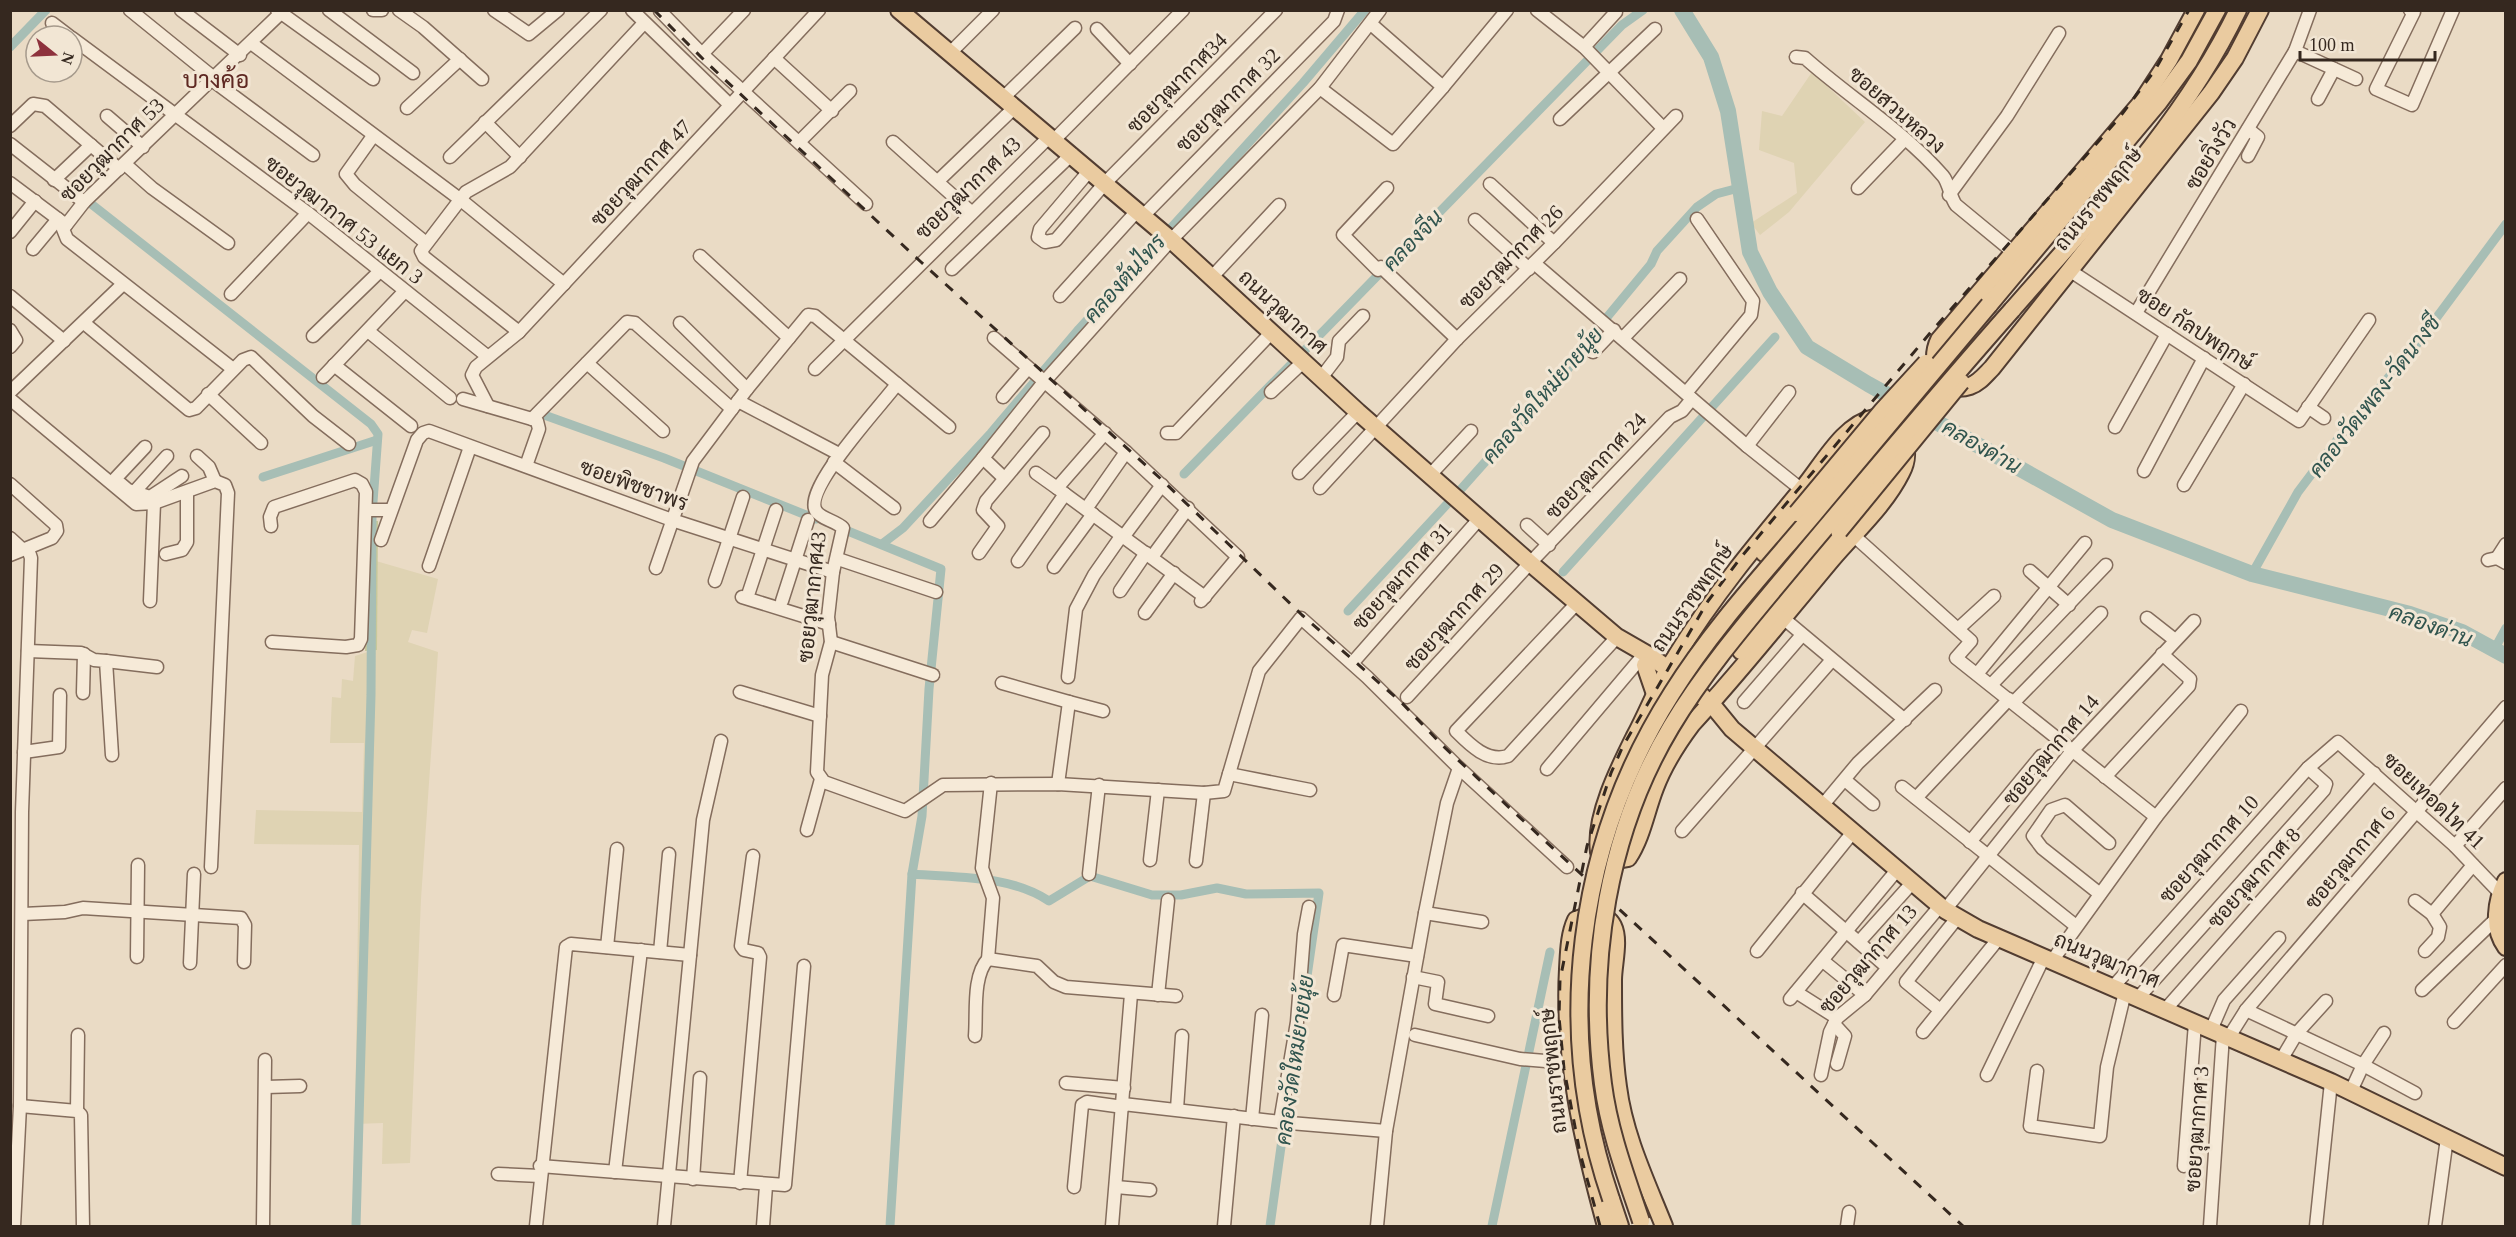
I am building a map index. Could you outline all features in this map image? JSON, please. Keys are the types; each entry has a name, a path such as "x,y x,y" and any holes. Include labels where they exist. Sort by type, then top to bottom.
{"main road":[{"name":"ถนนราชพฤกษ์","path":"2196,10 2169,60 2141,103 1964,308 1934,351 1936,371 1953,386 1968,387 1978,382 2211,93 2235,58 2260,10"},
{"path":"2159,102 2203,10"},
{"name":"ถนนราชพฤกษ์","path":"1618,1227 1596,1154 1585,1093 1581,1056 1579,962 1584,925 1619,795 1655,720 1720,625 2076,204 2159,102 2189,61 2217,10"},
{"name":"ถนนราชพฤกษ์","path":"1643,1225 1614,1140 1603,1085 1598,973 1605,916 1616,860 1651,763 1689,698 1735,636 1936,396 2101,208 2161,135 2208,68 2238,10"},
{"path":"2208,68 2245,10"},
{"name":"ถนนวุฒากาศ","path":"906,13 1168,237 1358,412 1530,563 1642,657 1669,668 1702,713 1725,724 1756,749 1947,911 1999,938 2351,1091 2505,1167"},
{"path":"1656,697 1642,657 1662,659 1669,668 1900,391 1942,347 1989,305"},
{"path":"1702,713 1700,721 1725,724 1724,686 1744,646 1846,533 1949,399 2012,310"},
{"name":"ถนนราชพฤกษ์","path":"1863,420 1884,420 1902,435 1907,447 1902,473 1846,533 1783,618 1724,686 1670,755 1655,787 1634,849 1628,858 1615,861 1607,858 1599,852 1597,837 1623,759 1669,668 1729,580 1802,490 1849,432 1863,420"},
{"path":"2502,887 2497,918 2501,941 2505,947"},
{"name":"ถนนราชพฤกษ์","path":"1606,1227 1583,1144 1570,1063 1567,990 1571,929 1576,920 1585,916 1603,917 1612,923 1615,932 1613,981 1618,1087 1637,1159 1664,1227"}],"street":[{"path":"130,10 213,79 313,155"},
{"path":"181,10 240,55"},
{"path":"329,10 413,73"},
{"path":"373,10 381,10"},
{"path":"399,10 482,79"},
{"path":"494,10 529,34 558,10"},
{"path":"450,157 601,10"},
{"path":"632,10 730,105"},
{"path":"702,54 744,10"},
{"name":"ซอยวุฒากาศ 47","path":"488,356 519,332 819,10"},
{"path":"951,52 993,10"},
{"name":"ซอยวุฒากาศ34","path":"1090,170 1040,229 1038,237 1045,243 1056,240 1105,183 1276,10"},
{"path":"930,521 983,458 1037,376 1168,237 1320,88 1380,10"},
{"path":"1320,88 1393,144 1507,10"},
{"path":"1537,10 1591,54 1663,128"},
{"name":"ซอยวิ่งวัว","path":"2136,313 2295,51 2310,10"},
{"path":"2410,10 2414,12 2376,89 2412,105 2454,10"},
{"path":"660,11 702,54 867,204"},
{"name":"ซอยวุฒากาศ 43","path":"842,340 971,212 1130,64 1180,11"},
{"name":"ซอยวุฒากาศ 32","path":"1060,296 1140,213 1334,21 1338,11"},
{"path":"281,12 373,79"},
{"name":"ซอยวุฒากาศ 53","path":"233,369 67,239 63,233 62,222 240,55 281,12"},
{"path":"1591,54 1616,12"},
{"path":"519,332 424,257 421,251 470,188 510,167 644,22"},
{"path":"1371,24 1443,87"},
{"path":"938,181 1075,28"},
{"path":"1097,29 1130,64"},
{"path":"1560,119 1655,29"},
{"path":"1949,195 2007,116 2059,33"},
{"path":"251,43 461,200 564,284"},
{"name":"ซอยวุฒากาศ 53 แยก 3","path":"84,47 308,213 404,292 488,356"},
{"path":"2295,51 2356,79"},
{"name":"ซอยสวนหลวง","path":"1796,57 1805,58 1904,140 1945,178 1949,195 1956,205 2013,252"},
{"path":"774,58 832,111"},
{"path":"407,108 460,59"},
{"path":"2318,99 2334,69"},
{"path":"799,142 850,92"},
{"path":"10,126 33,104 38,103 45,106 91,146 228,243"},
{"path":"107,116 143,147"},
{"name":"ซอยวุฒากาศ 26","path":"1320,488 1457,339 1676,117"},
{"path":"485,122 520,157"},
{"path":"2248,129 2258,137 2248,156"},
{"path":"373,136 346,174 355,185 426,243"},
{"path":"1858,188 1904,140"},
{"path":"893,142 971,212"},
{"path":"10,144 84,202"},
{"path":"54,180 91,146"},
{"path":"952,268 1072,154"},
{"path":"10,183 62,222 33,249"},
{"path":"1490,184 1554,243"},
{"path":"1387,188 1343,233 1378,270 1384,270 1457,339"},
{"path":"10,232 35,201"},
{"path":"1212,277 1279,205"},
{"path":"231,294 308,213"},
{"name":"ซอยวุฒากาศ 24","path":"1530,563 1670,417 1682,411 1689,396 1751,315 1754,307 1753,301 1698,219"},
{"path":"1475,220 1612,328 1747,446 1802,490"},
{"path":"700,256 789,338"},
{"name":"ซอย กัลปพฤกษ์","path":"2069,270 2299,421 2308,407"},
{"path":"313,336 379,272"},
{"path":"1593,352 1612,328 1680,279"},
{"path":"10,392 123,284"},
{"path":"323,377 404,292"},
{"path":"10,296 64,341"},
{"path":"656,568 693,461 747,389 808,315 815,316 949,427"},
{"path":"1321,378 1337,357 1339,340 1363,316"},
{"path":"2324,418 2308,407 2369,320"},
{"path":"532,419 627,322 635,323 735,405 836,458 894,508"},
{"path":"84,323 189,410 196,408 233,369 251,357 313,416 349,444"},
{"path":"680,323 747,389"},
{"path":"10,330 16,340 10,347"},
{"path":"368,331 456,399 537,421 539,429 526,466"},
{"path":"1167,433 1176,433 1272,332"},
{"path":"2115,428 2167,334"},
{"path":"994,338 1105,433 1238,557 1203,599 1174,573 1036,473"},
{"path":"815,369 842,340"},
{"path":"488,356 476,367 472,375 488,406"},
{"path":"2144,471 2204,358"},
{"path":"1270,392 1300,359"},
{"path":"587,363 663,431"},
{"path":"334,365 411,426"},
{"path":"1003,397 1037,376"},
{"name":"ซอยวุฒากาศ43","path":"823,780 817,772 822,675 831,642 829,624 833,572 838,559 843,530 819,515 813,505 817,489 836,458 897,384"},
{"path":"2184,485 2244,384"},
{"path":"1747,446 1789,392"},
{"path":"208,394 261,443"},
{"path":"10,399 136,504 154,503 215,481 225,485 228,493 211,867"},
{"path":"1299,473 1358,412"},
{"path":"1431,474 1472,431"},
{"name":"ซอยพิชชาพร","path":"391,510 417,440 423,433 437,433 672,520 833,572"},
{"path":"979,553 998,526 983,510 983,506 1043,433"},
{"path":"1018,561 1061,491 1105,433"},
{"path":"115,479 145,447"},
{"path":"429,566 470,447"},
{"path":"1054,567 1126,452"},
{"path":"136,490 167,456"},
{"path":"197,456 213,473 215,481"},
{"path":"983,458 1004,478"},
{"path":"102,476 115,479 128,490 136,490 153,496 182,476"},
{"path":"271,526 270,517 274,507 355,480 362,484 366,492 361,639 358,645 346,647 272,642"},
{"path":"10,484 56,525 57,531 52,538 20,551"},
{"path":"1068,677 1076,609 1094,575 1162,485"},
{"path":"166,554 182,550 187,542 187,492"},
{"path":"716,580 742,497"},
{"path":"150,601 154,503"},
{"path":"1120,591 1188,508"},
{"path":"366,510 391,510 381,540"},
{"path":"776,510 745,595 829,624"},
{"name":"ซอยวุฒากาศ 31","path":"1355,660 1480,518"},
{"path":"782,601 808,520"},
{"path":"1527,525 1549,545"},
{"path":"1846,533 1971,640 1956,658 2156,817"},
{"path":"10,538 20,551 31,558 25,747 16,812 16,893 22,914 16,984 20,1106 14,1227"},
{"path":"1977,674 2085,543"},
{"path":"2497,560 2505,544"},
{"path":"838,559 936,592"},
{"name":"ซอยวุฒากาศ 29","path":"1407,697 1530,563"},
{"path":"1991,685 2106,565"},
{"path":"2030,571 2069,605"},
{"path":"1145,613 1174,573"},
{"path":"1958,629 1994,596"},
{"path":"1577,603 1456,731 1480,752 1502,758 1508,756 1617,637"},
{"path":"1916,798 2011,700 2101,613"},
{"path":"807,830 823,780 905,812 942,785 1058,784 1204,793 1224,791 1259,671 1301,618 1391,699 1460,768 1567,867"},
{"path":"1783,618 1831,661 1905,720"},
{"path":"2147,618 2175,640"},
{"name":"ซอยวุฒากาศ 14","path":"1947,911 2072,751 2194,621"},
{"path":"1744,702 1802,635"},
{"path":"831,642 933,675"},
{"path":"28,651 84,654 94,660 157,667"},
{"path":"83,693 84,654"},
{"path":"2105,777 2189,686 2190,679 2162,654"},
{"path":"1547,769 1642,657"},
{"path":"106,661 112,755"},
{"path":"1682,831 1831,661"},
{"path":"1002,683 1103,711"},
{"path":"1822,806 1858,763 1935,690"},
{"path":"741,692 820,716"},
{"path":"10,741 25,747 59,747 60,695"},
{"path":"1058,784 1069,702"},
{"name":"ซอยวุฒากาศ 6","path":"2221,1034 2246,1010 2505,707"},
{"path":"1987,1075 2048,959 2076,926 2156,817 2241,711"},
{"path":"664,1227 703,820 721,741"},
{"name":"ซอยเทอดไท 41","path":"2338,742 2455,846 2473,865 2502,887"},
{"name":"ซอยวุฒากาศ 10","path":"2125,992 2308,768 2338,742"},
{"path":"1970,842 2041,756"},
{"path":"1377,1227 1386,1131 1413,978 1447,802 1460,768"},
{"path":"2037,1071 2030,1126 2100,1136 2107,1067 2125,992 2324,790 2326,784 2308,768"},
{"name":"ซอยวุฒากาศ 8","path":"2165,1010 2374,773"},
{"path":"1229,774 1310,790"},
{"path":"1845,780 1873,804"},
{"path":"975,1036 979,976 988,959 993,898 982,861 991,783"},
{"path":"1089,874 1100,786"},
{"path":"1902,787 2076,926"},
{"path":"2455,846 2505,788"},
{"path":"1150,860 1158,790"},
{"path":"1196,861 1204,793"},
{"path":"2100,894 2042,848 2033,836 2051,810 2062,805 2109,843"},
{"path":"1757,951 1853,832"},
{"path":"607,947 617,849"},
{"path":"660,952 669,854"},
{"path":"740,1183 760,957 758,953 744,950 741,946 753,856"},
{"path":"136,957 138,865"},
{"path":"2432,914 2473,865"},
{"path":"1837,1064 1845,1036 1836,1021 1793,995 1897,870"},
{"path":"190,963 194,874"},
{"path":"1859,942 1912,883"},
{"path":"1802,893 1887,967"},
{"path":"1158,995 1168,900"},
{"path":"2415,901 2432,914 2441,932 2425,951"},
{"path":"1284,1123 1297,1022 1304,934 1309,907"},
{"path":"22,914 65,912 83,908 243,919 245,925 244,962"},
{"path":"1940,1010 1906,982 1947,911"},
{"name":"ซอยวุฒากาศ 13","path":"1821,1075 1836,1021 1864,995 1887,967 1947,911"},
{"path":"1425,913 1482,922"},
{"path":"2422,990 2497,918"},
{"path":"1923,1032 1999,938"},
{"path":"2221,1034 2224,1000 2279,938"},
{"path":"536,1227 540,1171 566,947 571,944 690,954"},
{"path":"1334,996 1343,945 1417,956"},
{"path":"615,1172 641,950"},
{"path":"988,959 1037,966 1059,986 1131,994 1176,996"},
{"path":"1822,961 1864,995"},
{"path":"2454,1022 2505,965"},
{"path":"498,1174 540,1171 615,1172 766,1186 785,1184 804,966"},
{"path":"1413,978 1438,982 1435,1002 1437,1005 1488,1016"},
{"path":"1112,1227 1131,994"},
{"path":"2281,1060 2297,1034 2325,1001"},
{"path":"2246,1010 2363,1065 2415,1093"},
{"path":"1251,1119 1262,1015"},
{"path":"2184,1166 2195,1023"},
{"path":"2351,1091 2363,1065 2384,1033"},
{"name":"ซอยวุฒากาศ 3","path":"2210,1227 2221,1034"},
{"path":"78,1035 77,1111 82,1118 83,1227"},
{"path":"1415,1035 1520,1059 1570,1063"},
{"path":"1177,1109 1182,1036"},
{"path":"263,1227 265,1059"},
{"path":"693,1179 700,1078"},
{"path":"2316,1227 2331,1082"},
{"path":"1066,1083 1124,1088"},
{"path":"266,1087 300,1086"},
{"path":"1074,1187 1082,1105 1087,1102 1177,1109 1284,1123 1386,1131"},
{"path":"20,1106 77,1111"},
{"path":"1224,1227 1234,1116"},
{"path":"2435,1227 2447,1138"},
{"path":"763,1227 766,1186"},
{"path":"1116,1187 1150,1190"},
{"path":"1847,1227 1849,1212"}],"shaded area":[{"path":"1812,72 1865,122 1789,212 1760,235 1751,223 1797,193 1794,163 1759,150 1762,111 1782,116"},
{"path":"376,561 438,579 427,633 412,630 408,642 438,652 421,899 410,1163 382,1164 383,1123 355,1124 359,845 254,844 256,810 362,812 364,743 330,743 332,697 341,698 342,679 353,681 355,656 377,649"}],"green space":[{"path":"368,521 378,521 377,650 365,651"}],"waterway":[{"path":"10,47 46,10"},
{"name":"คลองต้นไทร","path":"882,544 903,528 991,433 1079,329 1303,83 1365,10"},
{"name":"คลองจีน","path":"1184,474 1622,25 1643,10"},
{"name":"คลองด่าน","path":"1682,10 1711,57 1728,111 1750,252 1770,292 1807,347 1868,384 2112,520 2252,574 2410,614 2462,632 2506,656"},
{"name":"คลองวัดใหม่ยายนุ้ย","path":"1348,611 1462,488 1590,344 1608,316 1651,264 1657,251 1697,207 1716,194 1739,188"},
{"path":"90,203 371,424 378,434 373,502"},
{"name":"คลองวัดเพลง-วัดนางชี","path":"2252,574 2298,492 2353,419 2417,344 2506,224"},
{"path":"1563,572 1775,337"},
{"path":"547,416 664,458 816,519"},
{"path":"263,477 377,440"},
{"path":"356,1226 371,695 372,517"},
{"path":"838,527 941,569 929,689 922,816 912,874 890,1226"},
{"path":"2494,650 2506,628"},
{"path":"912,874 1001,882 1018,886 1049,901 1090,876 1152,895 1181,895 1217,888 1246,894 1319,893 1306,983"},
{"path":"1492,1226 1550,952"},
{"name":"คลองวัดใหม่ยายนุ้ย","path":"1270,1226 1285,1118"}],"railway":[{"path":"654,10 707,63 921,262 1161,479 1302,615 1402,703 1442,745 1963,1226"},
{"path":"1600,1226 1580,1153 1564,1069 1559,1017 1560,980 1587,846 1611,773 1623,746 1708,601 1742,556 1931,332 2119,118 2155,70 2189,10"}],"district":[{"name":"บางค้อ","path":"216,80"}]}
